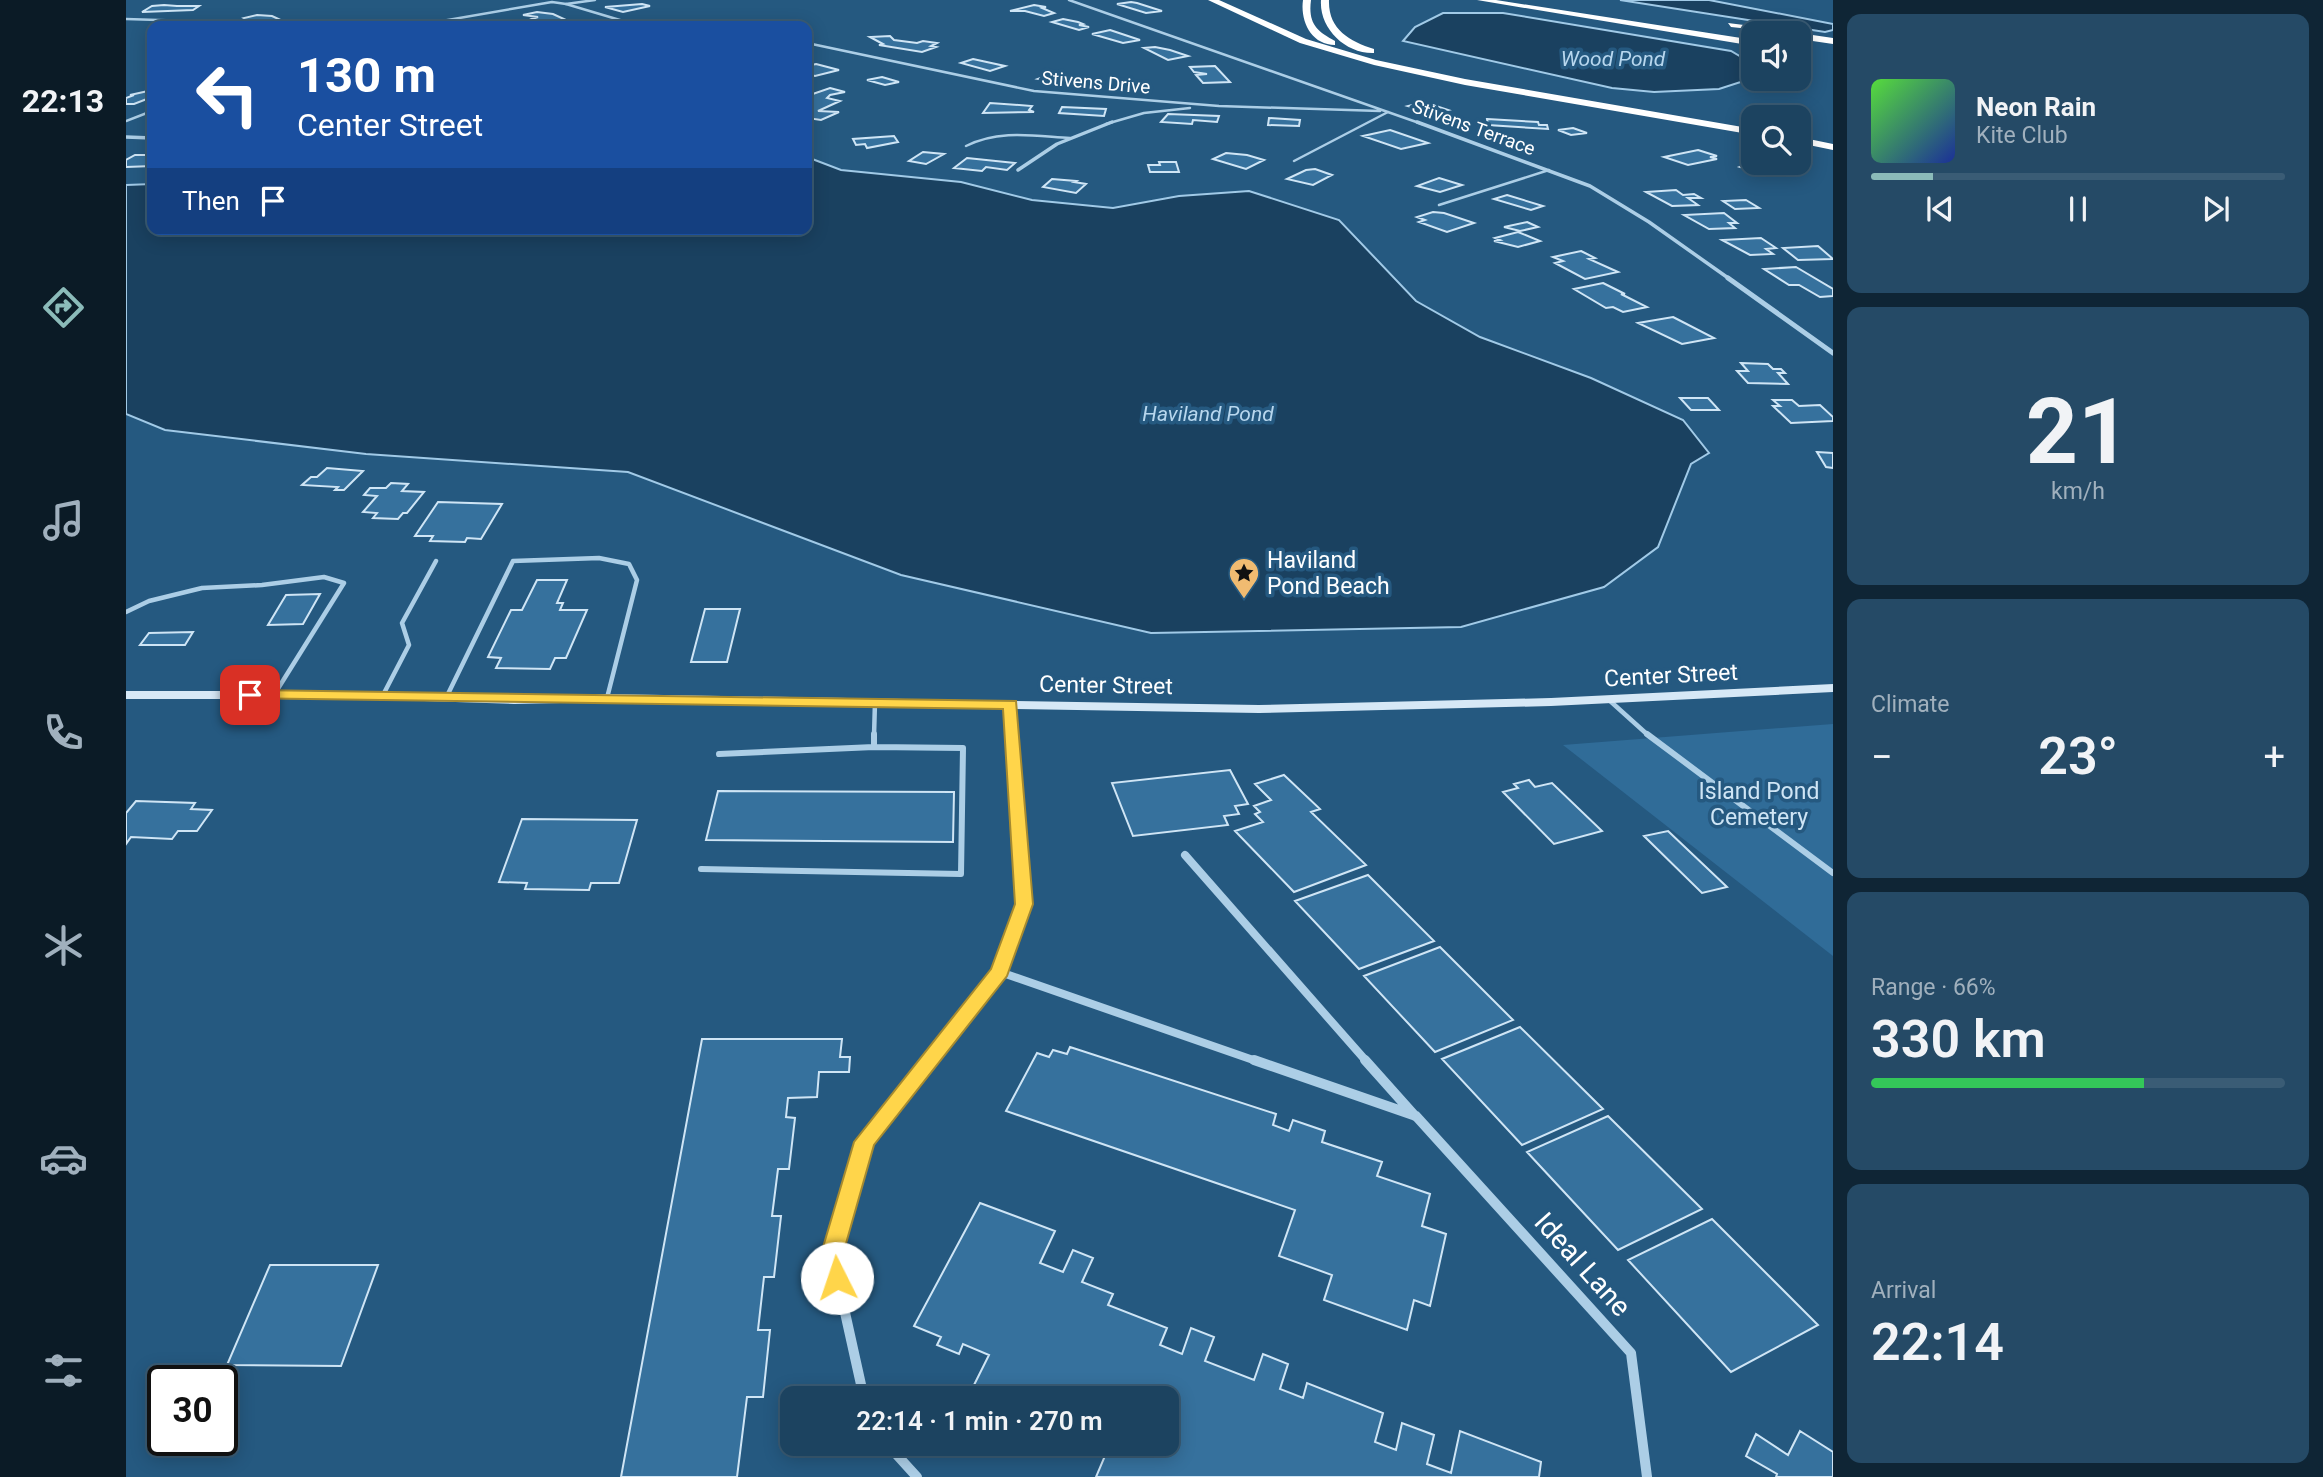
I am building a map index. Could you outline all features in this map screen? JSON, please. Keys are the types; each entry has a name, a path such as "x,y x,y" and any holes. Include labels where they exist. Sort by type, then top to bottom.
{"highway":[{"path":"1212,0 1269,28 1325,49 1465,82"},
{"path":"1307,0 1304,17 1309,28 1340,47 1392,65 1465,82 1741,130"},
{"path":"1325,0 1323,16 1328,26 1345,39 1365,49 1422,67 1741,125"},
{"path":"1481,0 1741,41"},
{"path":"1716,23 1741,27"},
{"path":"1811,38 1833,41"},
{"path":"1811,136 1833,141"},
{"path":"1811,142 1833,147"}],"main road":[{"name":"Center Street","path":"126,695 383,695 514,700 607,698 1259,709 1608,699 1833,688"}],"street":[{"path":"546,0 566,4 595,0"},
{"name":"Stivens Terrace","path":"1069,0 1590,186 1649,222 1833,353"},
{"path":"442,21 552,2"},
{"path":"126,19 190,21"},
{"name":"Stivens Drive","path":"812,44 1034,91 1219,106 1388,112"},
{"path":"1018,170 1070,138 1117,118 1143,112 1219,106"},
{"path":"126,121 147,113"},
{"path":"126,138 147,138"},
{"path":"861,1386 832,1254 865,1142 1000,972 1024,904 1010,705"},
{"name":"Ideal Lane","path":"1185,855 1631,1353 1647,1477"},
{"name":"Ideal Lane","path":"1000,972 1416,1116"},
{"path":"898,1456 917,1477"}],"lane":[{"path":"566,4 619,21"},
{"path":"1294,161 1388,112"},
{"path":"966,146 978,138 999,135 1070,138"},
{"path":"1439,205 1550,170"},
{"path":"447,696 513,561 599,558 629,564 637,580 607,698"},
{"path":"383,695 409,645 402,623 436,561"},
{"path":"126,612 149,601 202,588 262,585 324,577 344,583 274,695"},
{"path":"1608,699 1661,746 1833,873"},
{"path":"874,747 875,702"},
{"path":"701,869 961,874 963,748 874,747 719,754"}],"green space":[{"name":"Island Pond Cemetery","path":"1833,724 1833,956 1563,745"}],"water":[{"name":"Wood Pond","path":"1620,0 1709,0 1833,24 1833,30 1811,30 1811,21 1755,21"},
{"name":"Wood Pond","path":"1443,13 1503,13 1731,51 1741,57 1741,82 1719,89 1654,92 1612,88 1403,41 1415,27"},
{"name":"Haviland Pond","path":"812,159 841,170 961,182 1032,200 1113,208 1179,196 1249,191 1339,220 1416,301 1480,337 1591,378 1683,420 1709,453 1691,464 1658,547 1604,587 1461,627 1151,633 901,575 628,472 366,454 165,430 126,414 126,185 147,184 147,235 812,235"}],"building":[{"path":"1131,2 1162,11 1146,13 1117,4"},
{"path":"642,4 650,6 623,12 605,7"},
{"path":"1034,5 1046,7 1042,8 1054,13 1044,16 1025,11 1010,11"},
{"path":"152,6 199,6 193,10 142,12"},
{"path":"537,12 553,14 566,20 536,21 532,19 538,17 523,15"},
{"path":"272,16 283,21 250,21 244,18"},
{"path":"1063,19 1089,27 1079,30 1052,22"},
{"path":"1110,30 1140,40 1123,43 1092,34"},
{"path":"890,36 894,40 937,43 931,46 936,47 922,52 879,45 883,44 870,37"},
{"path":"1155,47 1188,56 1168,60 1144,48"},
{"path":"973,59 1005,66 990,71 961,63"},
{"path":"812,65 839,70 815,76 812,75"},
{"path":"1215,66 1230,82 1203,83 1196,75 1207,74 1194,72 1190,67"},
{"path":"1051,74 1095,82 1083,87 1038,79"},
{"path":"882,77 899,82 885,85 867,80"},
{"path":"830,88 845,92 827,98 840,101 818,111 839,112 821,120 812,119 812,94"},
{"path":"147,91 147,99 126,104 126,98 134,95 130,95"},
{"path":"1424,102 1448,110 1432,113 1408,106"},
{"path":"990,103 1032,106 1029,110 1034,112 983,113"},
{"path":"1062,107 1106,109 1104,116 1059,113"},
{"path":"1168,114 1219,116 1217,122 1161,122"},
{"path":"1269,118 1300,120 1299,126 1268,125"},
{"path":"1487,119 1538,122 1539,125 1547,125 1548,129 1488,125"},
{"path":"1573,128 1587,133 1571,135 1558,130"},
{"path":"1390,130 1428,143 1401,149 1363,136"},
{"path":"894,136 898,142 867,148 865,144 856,145 853,139"},
{"path":"1698,150 1717,156 1710,157 1717,159 1688,165 1664,157"},
{"path":"923,152 944,154 926,164 909,161"},
{"path":"1226,153 1264,160 1246,169 1213,159"},
{"path":"135,155 147,155 147,166 126,167 126,160"},
{"path":"967,158 1015,163 1007,170 986,167 982,171 954,168"},
{"path":"1159,162 1176,162 1179,172 1150,172 1148,165 1160,165"},
{"path":"1315,169 1332,175 1313,185 1287,179 1306,170"},
{"path":"1439,178 1462,185 1440,192 1417,186"},
{"path":"1052,179 1086,184 1076,193 1043,187"},
{"path":"1676,190 1683,195 1694,194 1701,198 1688,198 1698,205 1672,206 1646,192"},
{"path":"1507,195 1543,206 1531,210 1494,199"},
{"path":"1746,200 1759,208 1735,209 1723,201"},
{"path":"1433,212 1474,223 1447,232 1419,222 1425,220 1417,217"},
{"path":"1724,213 1737,223 1729,223 1735,228 1709,229 1684,215"},
{"path":"1527,222 1538,227 1520,231 1504,227"},
{"path":"1518,232 1540,241 1518,247 1494,241 1500,240 1495,238"},
{"path":"1761,238 1776,248 1766,249 1773,254 1750,255 1722,240"},
{"path":"1818,246 1833,259 1798,260 1783,248"},
{"path":"1581,251 1595,258 1589,259 1618,272 1585,279 1555,263 1563,261 1553,257"},
{"path":"1796,267 1833,289 1833,296 1820,297 1799,285 1789,285 1764,269"},
{"path":"1603,283 1647,307 1623,312 1613,307 1606,308 1574,289"},
{"path":"1673,317 1714,338 1682,344 1638,323"},
{"path":"1741,363 1768,364 1773,369 1781,369 1785,373 1778,373 1788,384 1748,383 1737,371 1748,371"},
{"path":"1680,398 1708,398 1719,410 1691,410"},
{"path":"1773,400 1792,400 1799,406 1820,405 1833,417 1833,421 1791,423 1773,406 1780,406"},
{"path":"1817,452 1833,453 1833,468 1826,467"},
{"path":"327,468 363,471 344,490 335,490 338,487 302,485"},
{"path":"391,483 408,484 402,491 424,492 407,513 403,513 398,519 373,518 377,513 363,512 377,496 364,495 370,488 386,488"},
{"path":"438,502 502,504 481,539 467,538 465,542 430,541 433,536 415,536"},
{"path":"537,580 567,580 557,603 563,603 560,610 587,610 566,658 555,658 550,669 496,668 501,658 488,657 511,610 522,610"},
{"path":"320,594 303,624 268,625 286,595"},
{"path":"705,609 740,609 727,662 691,662"},
{"path":"193,632 185,645 140,645 149,633"},
{"path":"1230,770 1248,804 1235,806 1239,814 1224,816 1228,825 1133,836 1112,783"},
{"path":"1284,775 1320,809 1311,812 1366,865 1294,892 1235,831 1263,822 1255,814 1260,812 1254,806 1271,800 1255,784"},
{"path":"1529,780 1535,787 1552,783 1602,831 1554,844 1503,792 1518,788 1514,784"},
{"path":"718,791 954,792 953,842 706,840"},
{"path":"136,801 195,803 191,809 212,810 197,831 178,831 172,839 131,837 126,844 126,813"},
{"path":"522,819 637,820 619,883 591,883 589,890 525,889 527,883 499,882"},
{"path":"1668,831 1727,887 1702,893 1644,836"},
{"path":"1368,875 1434,941 1359,969 1295,901"},
{"path":"1440,947 1513,1020 1435,1052 1364,976"},
{"path":"1520,1027 1603,1109 1522,1145 1442,1059"},
{"path":"702,1039 842,1039 840,1057 850,1057 849,1072 819,1072 817,1097 788,1098 786,1117 795,1118 789,1169 778,1169 772,1216 781,1216 774,1277 764,1277 758,1330 770,1330 763,1397 747,1397 737,1477 621,1477"},
{"path":"1070,1047 1276,1114 1273,1125 1289,1131 1293,1120 1325,1131 1322,1142 1382,1162 1377,1176 1430,1194 1422,1226 1446,1234 1430,1306 1414,1300 1407,1330 1324,1300 1332,1275 1279,1256 1295,1210 1006,1111 1037,1053 1049,1057 1053,1050 1067,1054"},
{"path":"1608,1116 1702,1209 1618,1250 1527,1152"},
{"path":"980,1203 1055,1231 1040,1263 1063,1272 1073,1250 1093,1258 1082,1282 1113,1294 1108,1305 1167,1328 1160,1345 1182,1354 1191,1328 1214,1337 1205,1361 1254,1380 1263,1354 1288,1364 1280,1389 1303,1398 1307,1383 1383,1413 1375,1442 1396,1450 1402,1423 1434,1435 1427,1464 1451,1473 1460,1431 1541,1462 1539,1477 1096,1477 1105,1456 1179,1456 1179,1386 974,1386 989,1355 963,1344 959,1354 937,1345 941,1337 914,1326"},
{"path":"1712,1219 1818,1325 1731,1372 1628,1260"},
{"path":"270,1265 378,1265 341,1366 227,1365"},
{"path":"1800,1431 1833,1452 1833,1477 1776,1477 1777,1474 1746,1456 1756,1434 1788,1455"}],"place":[{"name":"Haviland Pond Beach","path":"1244,600"}],"route":[{"path":"250,695 1010,705 1024,904 1000,972 865,1142 832,1254 837,1278"}]}
